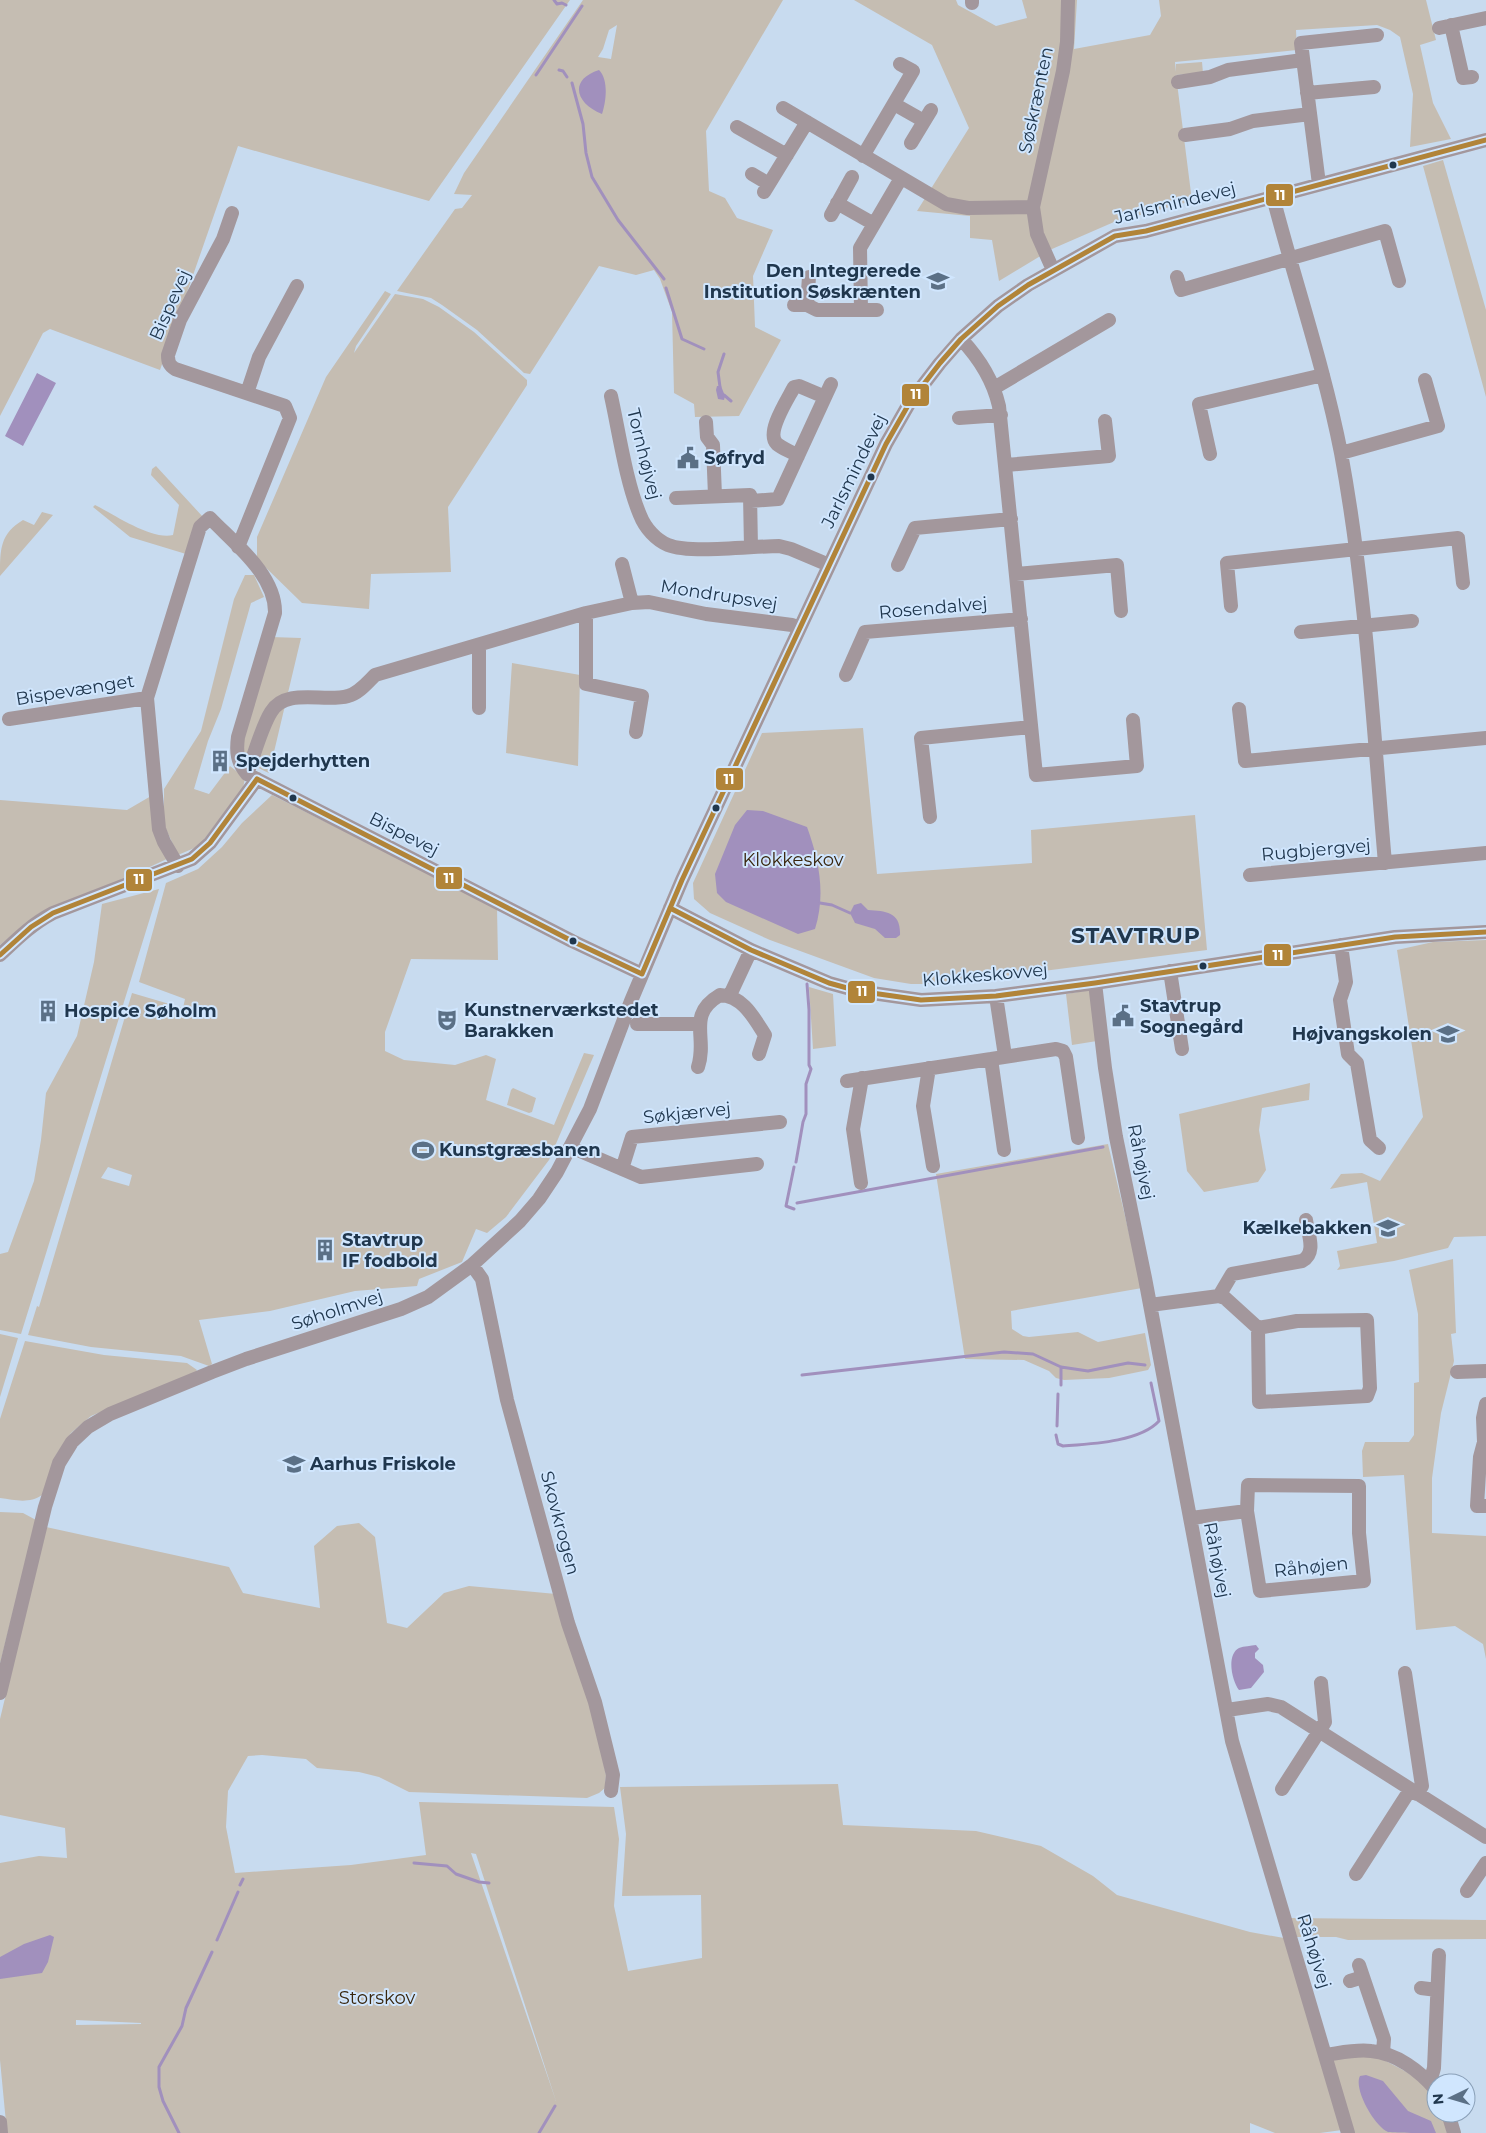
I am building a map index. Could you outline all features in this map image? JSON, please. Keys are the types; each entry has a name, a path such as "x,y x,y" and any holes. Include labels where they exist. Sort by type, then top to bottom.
{"street":[{"name":"Søskrænten","path":"1053,270 1037,234 1033,207 1063,71 1067,42 1068,0"},
{"path":"1472,76 1463,78 1445,26 1486,18"},
{"path":"1319,184 1301,43 1377,34"},
{"path":"1178,82 1210,77 1228,70 1303,60"},
{"path":"863,156 914,72 900,64"},
{"path":"1308,93 1374,87"},
{"path":"894,104 928,116 912,143"},
{"path":"783,108 938,200 956,206 1033,207"},
{"path":"1185,135 1230,129 1253,120 1310,114"},
{"path":"752,174 766,188 807,122"},
{"path":"737,127 787,155"},
{"name":"Jarlsmindevej","path":"670,908 886,444 904,411 940,363 961,340 1018,291 1116,236 1146,231 1486,140"},
{"path":"852,177 834,209 874,224"},
{"path":"861,310 860,248 901,178"},
{"name":"Rugbjergvej","path":"1273,197 1323,375 1340,453 1356,548 1385,862"},
{"name":"Bispevej","path":"232,213 223,239 180,320 168,355 168,361 175,369 285,406 290,418 238,547"},
{"path":"1177,278 1181,290 1384,231 1399,281"},
{"path":"809,277 801,305 817,310 877,310"},
{"path":"247,393 258,357 297,286"},
{"path":"994,388 1109,320"},
{"path":"961,340 978,359 994,388 1001,415 1036,775 1136,766 1133,720"},
{"path":"1210,454 1200,404 1323,375"},
{"path":"1340,453 1438,426 1425,380"},
{"name":"Tornhøjvej","path":"676,498 750,495 751,501 778,499 798,456 828,391 799,386 794,387 773,429 773,438 777,444 798,456"},
{"name":"Tornhøjvej","path":"611,396 634,498 641,517 656,538 670,546 688,548 779,546 829,565"},
{"path":"958,418 1001,415"},
{"path":"1006,465 1109,456 1105,421"},
{"path":"706,422 707,437 712,445 715,496"},
{"path":"751,501 751,547"},
{"path":"0,955 20,935 39,921 178,866 192,859 210,843 252,776 238,758 236,750 238,737 276,612 276,602 268,581 210,518 200,527 147,698 159,829 178,866"},
{"path":"898,565 915,528 1010,519"},
{"path":"1231,606 1227,563 1356,548 1458,538 1463,583"},
{"path":"622,564 632,603"},
{"path":"1016,574 1117,565 1121,611"},
{"name":"Mondrupsvej","path":"252,776 271,711 279,703 293,698 345,697 355,694 375,675 586,613 632,603 650,602 706,614 792,625 799,628"},
{"path":"586,613 586,684 642,696 636,732"},
{"name":"Rosendalvej","path":"846,674 865,632 1020,619"},
{"path":"1301,632 1412,621"},
{"path":"479,645 479,708"},
{"name":"Bispevænget","path":"9,719 147,698"},
{"path":"1239,709 1244,761 1486,738"},
{"path":"930,817 921,738 1031,727"},
{"name":"Bispevej","path":"252,776 572,941 642,974"},
{"name":"Rugbjergvej","path":"1250,875 1486,853"},
{"name":"Klokkeskovvej","path":"670,908 751,950 829,983 858,991 920,1000 996,996 1095,983 1395,937 1486,932"},
{"name":"Søholmvej","path":"0,1693 45,1507 59,1464 72,1442 88,1427 110,1414 204,1375 246,1359 401,1309 428,1297 472,1265 520,1221 539,1199 571,1147 590,1109 642,974 670,908"},
{"path":"1341,944 1346,982 1340,1000 1348,1054 1357,1063 1370,1140 1380,1148"},
{"path":"730,995 751,950"},
{"path":"1170,971 1182,1049"},
{"name":"Råhøjvej","path":"1095,983 1105,1068 1116,1137 1191,1518 1232,1740 1348,2133"},
{"path":"698,1067 702,1056 702,1045 698,1024 707,1006 720,994 730,995 749,1010 765,1035 759,1054"},
{"path":"996,996 1004,1150"},
{"path":"638,1024 698,1024"},
{"path":"847,1081 1056,1049 1063,1052 1066,1057 1078,1138"},
{"path":"928,1068 923,1106 933,1166"},
{"path":"861,1183 853,1129 862,1078"},
{"name":"Søkjærvej","path":"622,1169 632,1138 780,1122"},
{"path":"571,1147 641,1177 757,1164"},
{"path":"1219,1296 1232,1274 1302,1262 1308,1258 1311,1251 1306,1220"},
{"name":"Skovkrogen","path":"472,1265 482,1279 507,1400 568,1623 595,1702 612,1775 611,1791"},
{"path":"1150,1305 1219,1296 1225,1298 1258,1328 1259,1402 1367,1396 1370,1388 1367,1320 1297,1322 1258,1328"},
{"path":"1457,1372 1486,1371 1486,1385"},
{"path":"1486,1404 1483,1418 1484,1442 1480,1457 1477,1506 1486,1506"},
{"name":"Råhøjen","path":"1248,1484 1359,1486 1359,1533 1364,1581 1260,1591 1247,1511 1248,1484"},
{"path":"1191,1518 1247,1511"},
{"path":"1356,1874 1414,1792 1422,1786 1405,1673"},
{"path":"1282,1789 1325,1722 1321,1683"},
{"path":"1227,1710 1274,1704 1486,1837"},
{"path":"1467,1891 1486,1863"},
{"path":"1433,2073 1439,1955"},
{"path":"1358,1974 1384,2039 1383,2054"},
{"path":"1421,1988 1437,1990"},
{"path":"1325,2055 1372,2051 1410,2066 1426,2080"},
{"path":"0,2122 1,2133"}],"green space":[{"path":"0,0 570,0 429,201 238,146 160,370 50,329 43,333 0,416"},
{"path":"583,0 783,0 706,131 709,191 725,198 737,218 773,230 753,276 755,327 781,340 739,416 695,417 694,404 674,393 672,312 660,279 654,270 636,275 599,266 530,374 524,373 477,330 431,298 397,291 455,209 462,208 472,195 454,194 464,173","holes":["617,25 611,59 598,57 603,49 609,30"]},
{"path":"854,0 956,0 958,5 996,26 1027,18 1022,0 1077,0 1074,49 1150,35 1161,16 1159,0 1426,0 1436,40 1420,45 1433,103 1451,139 1410,147 1413,94 1400,37 1390,30 1377,25 1296,30 1297,50 1175,62 1176,72 1176,64 1202,62 1203,73 1176,75 1192,201 1114,222 1052,249 999,281 992,240 970,238 970,216 917,211 969,128 932,45"},
{"path":"1443,160 1486,310 1486,397 1423,166"},
{"path":"385,291 391,294 356,346 354,353 395,294 423,299 439,307 474,332 527,380 527,385 448,507 451,572 371,574 369,609 302,603 257,559 257,537 326,377"},
{"path":"156,466 203,517 186,554 130,537 93,507 95,505 154,534 173,535 179,505 151,475 152,469"},
{"path":"42,512 53,515 0,576 1,550 6,537 15,525 23,520 34,525"},
{"path":"245,575 254,575 264,597 251,603 221,709 208,741 194,789 209,794 230,766 245,778 243,788 199,846 178,855 164,825 164,789 201,731 234,599"},
{"path":"271,637 301,638 269,773 248,761 243,752 241,737"},
{"path":"512,663 580,675 578,766 506,753"},
{"name":"Klokkeskov","path":"863,728 877,874 1032,863 1031,830 1195,815 1207,950 942,984 911,984 874,978 770,940 710,913 694,899 693,883 762,733"},
{"path":"272,795 497,908 498,960 411,959 385,1032 385,1051 404,1060 455,1065 486,1055 496,1059 486,1100 554,1125 584,1053 594,1055 549,1160 506,1217 487,1233 476,1229 462,1262 419,1279 417,1286 355,1291 270,1311 199,1320 212,1364 209,1366 181,1356 91,1347 28,1335 37,1306 39,1307 132,993 183,1008 185,999 139,982 166,883 198,869 222,847 242,823","holes":["108,1167 132,1175 129,1186 101,1178"]},
{"path":"151,796 169,858 98,891 38,914 0,945 0,800 127,810"},
{"path":"159,889 21,1334 0,1330 0,1254 8,1252 34,1181 46,1093 77,1036 94,962 102,904"},
{"name":"Højvangskolen","path":"1486,940 1486,1236 1454,1237 1448,1248 1394,1261 1337,1270 1340,1266 1337,1251 1377,1243 1367,1182 1330,1189 1341,1174 1362,1173 1380,1181 1423,1117 1397,950 1433,942"},
{"path":"809,987 833,994 836,1046 813,1049"},
{"path":"1090,990 1097,1041 1072,1045 1066,994"},
{"path":"1310,1083 1309,1100 1262,1108 1259,1130 1266,1170 1258,1182 1204,1192 1187,1171 1179,1114"},
{"path":"513,1088 536,1098 532,1112 529,1113 507,1105"},
{"path":"1108,1144 1142,1288 1011,1311 1012,1329 1023,1336 1029,1337 1078,1332 1098,1342 1145,1333 1151,1365 1148,1370 1109,1378 1064,1380 1056,1378 1049,1371 1024,1360 965,1359 936,1174"},
{"path":"1453,1259 1456,1333 1451,1334 1454,1361 1441,1413 1432,1478 1432,1533 1486,1536 1486,1659 1483,1644 1455,1626 1416,1630 1404,1475 1363,1477 1362,1451 1365,1442 1409,1442 1414,1435 1414,1383 1419,1382 1418,1314 1409,1270"},
{"path":"0,1334 18,1338 0,1397"},
{"path":"25,1341 104,1355 187,1363 197,1370 195,1373 91,1416 71,1433 56,1455 42,1495 32,1500 0,1498 0,1419"},
{"path":"0,1512 23,1513 36,1520 0,1664"},
{"name":"Storskov","path":"359,1523 375,1537 387,1623 407,1628 444,1593 469,1586 556,1594 594,1717 606,1775 605,1788 587,1798 409,1792 379,1777 359,1772 317,1768 306,1759 262,1755 248,1756 228,1791 226,1827 235,1873 351,1865 426,1855 419,1802 614,1807 619,1839 614,1906 628,1971 702,1958 701,1895 622,1896 626,1834 620,1787 838,1784 843,1825 976,1831 1041,1846 1093,1876 1117,1895 1250,1932 1284,1938 1342,2130 1320,2133 1275,2133 1250,2123 1250,2133 7,2133 0,2060 0,1863 39,1856 67,1858 65,1828 0,1815 0,1719 46,1527 229,1567 243,1593 320,1608 314,1546 337,1526","holes":["471,1853 476,1854 556,2101","76,2020 141,2023 141,2024 76,2025"]},
{"path":"1289,1918 1486,1920 1486,1939 1348,1940 1336,1937 1297,1937"},
{"path":"1374,2055 1419,2080 1426,2086 1426,2123 1444,2123 1447,2133 1351,2133 1332,2066 1335,2058"}],"shaded area":[{"path":"599,70 605,85 605,103 602,114 586,104 579,92 579,86 583,80 589,74"},
{"path":"37,373 56,383 23,446 5,436"},
{"path":"717,386 721,386 725,396 724,400 718,399"},
{"path":"747,810 763,811 807,827 820,877 820,903 815,929 798,934 726,902 717,893 715,874 735,825"},
{"path":"861,903 868,910 886,912 895,917 900,927 900,935 896,938 885,938 875,929 855,923 850,913 854,905"},
{"path":"1256,1645 1259,1649 1255,1653 1255,1658 1263,1665 1264,1672 1251,1688 1239,1690 1232,1675 1231,1662 1233,1656 1239,1648"},
{"path":"50,1935 54,1937 48,1962 42,1973 0,1979 0,1957 24,1944"},
{"path":"1366,2075 1383,2081 1408,2111 1426,2119 1426,2123 1432,2123 1436,2133 1388,2132 1383,2129 1372,2116 1362,2098 1359,2082 1360,2076"}],"waterway":[{"path":"554,0 557,4 562,3 566,5"},
{"path":"536,75 582,6"},
{"path":"559,70 563,71 567,77"},
{"path":"572,83 583,124 586,153 592,177 618,220 664,279"},
{"path":"666,288 682,339 704,349"},
{"path":"720,387 718,372 724,354"},
{"path":"724,395 731,401"},
{"path":"820,903 832,905 850,913"},
{"path":"796,1162 806,1114 806,1084 811,1069 809,1065 807,984"},
{"path":"797,1203 1103,1147"},
{"path":"794,1167 786,1206 794,1209"},
{"path":"802,1375 1004,1352 1033,1354 1061,1367 1088,1371 1128,1363 1145,1365"},
{"path":"1061,1367 1061,1385"},
{"path":"1056,1435 1058,1444 1063,1446 1114,1441 1151,1428 1159,1421 1151,1383"},
{"path":"1057,1426 1058,1394"},
{"path":"414,1863 447,1866 456,1874 479,1882 489,1883"},
{"path":"240,1885 243,1879"},
{"path":"217,1940 238,1892"},
{"path":"179,2133 163,2101 159,2087 159,2067 182,2026 186,2008 212,1952"},
{"path":"539,2133 555,2106"}],"transit line":[{"name":"11","path":"642,974 682,880 886,444 910,402 961,339 998,306 1028,285 1115,236 1146,231 1486,140"},
{"name":"11","path":"257,779 572,941 642,974"},
{"name":"11","path":"0,955 31,927 53,913 192,859 210,843 257,779"},
{"name":"11","path":"670,908 751,950 829,983 858,991 921,1000 996,996 1095,983 1395,937 1486,932"}],"place":[{"name":"Den Integrerede Institution Søskrænten","path":"938,281"},
{"name":"Søfryd","path":"688,458"},
{"name":"Spejderhytten","path":"220,761"},
{"name":"Hospice Søholm","path":"48,1011"},
{"name":"Stavtrup Sognegård","path":"1123,1016"},
{"name":"Kunstnerværkstedet Barakken","path":"447,1020"},
{"name":"Højvangskolen","path":"1448,1034"},
{"name":"Kunstgræsbanen","path":"423,1150"},
{"name":"Kælkebakken","path":"1388,1228"},
{"name":"Stavtrup IF fodbold","path":"325,1250"},
{"name":"Aarhus Friskole","path":"294,1464"}],"district":[{"name":"STAVTRUP","path":"1136,935"}]}
